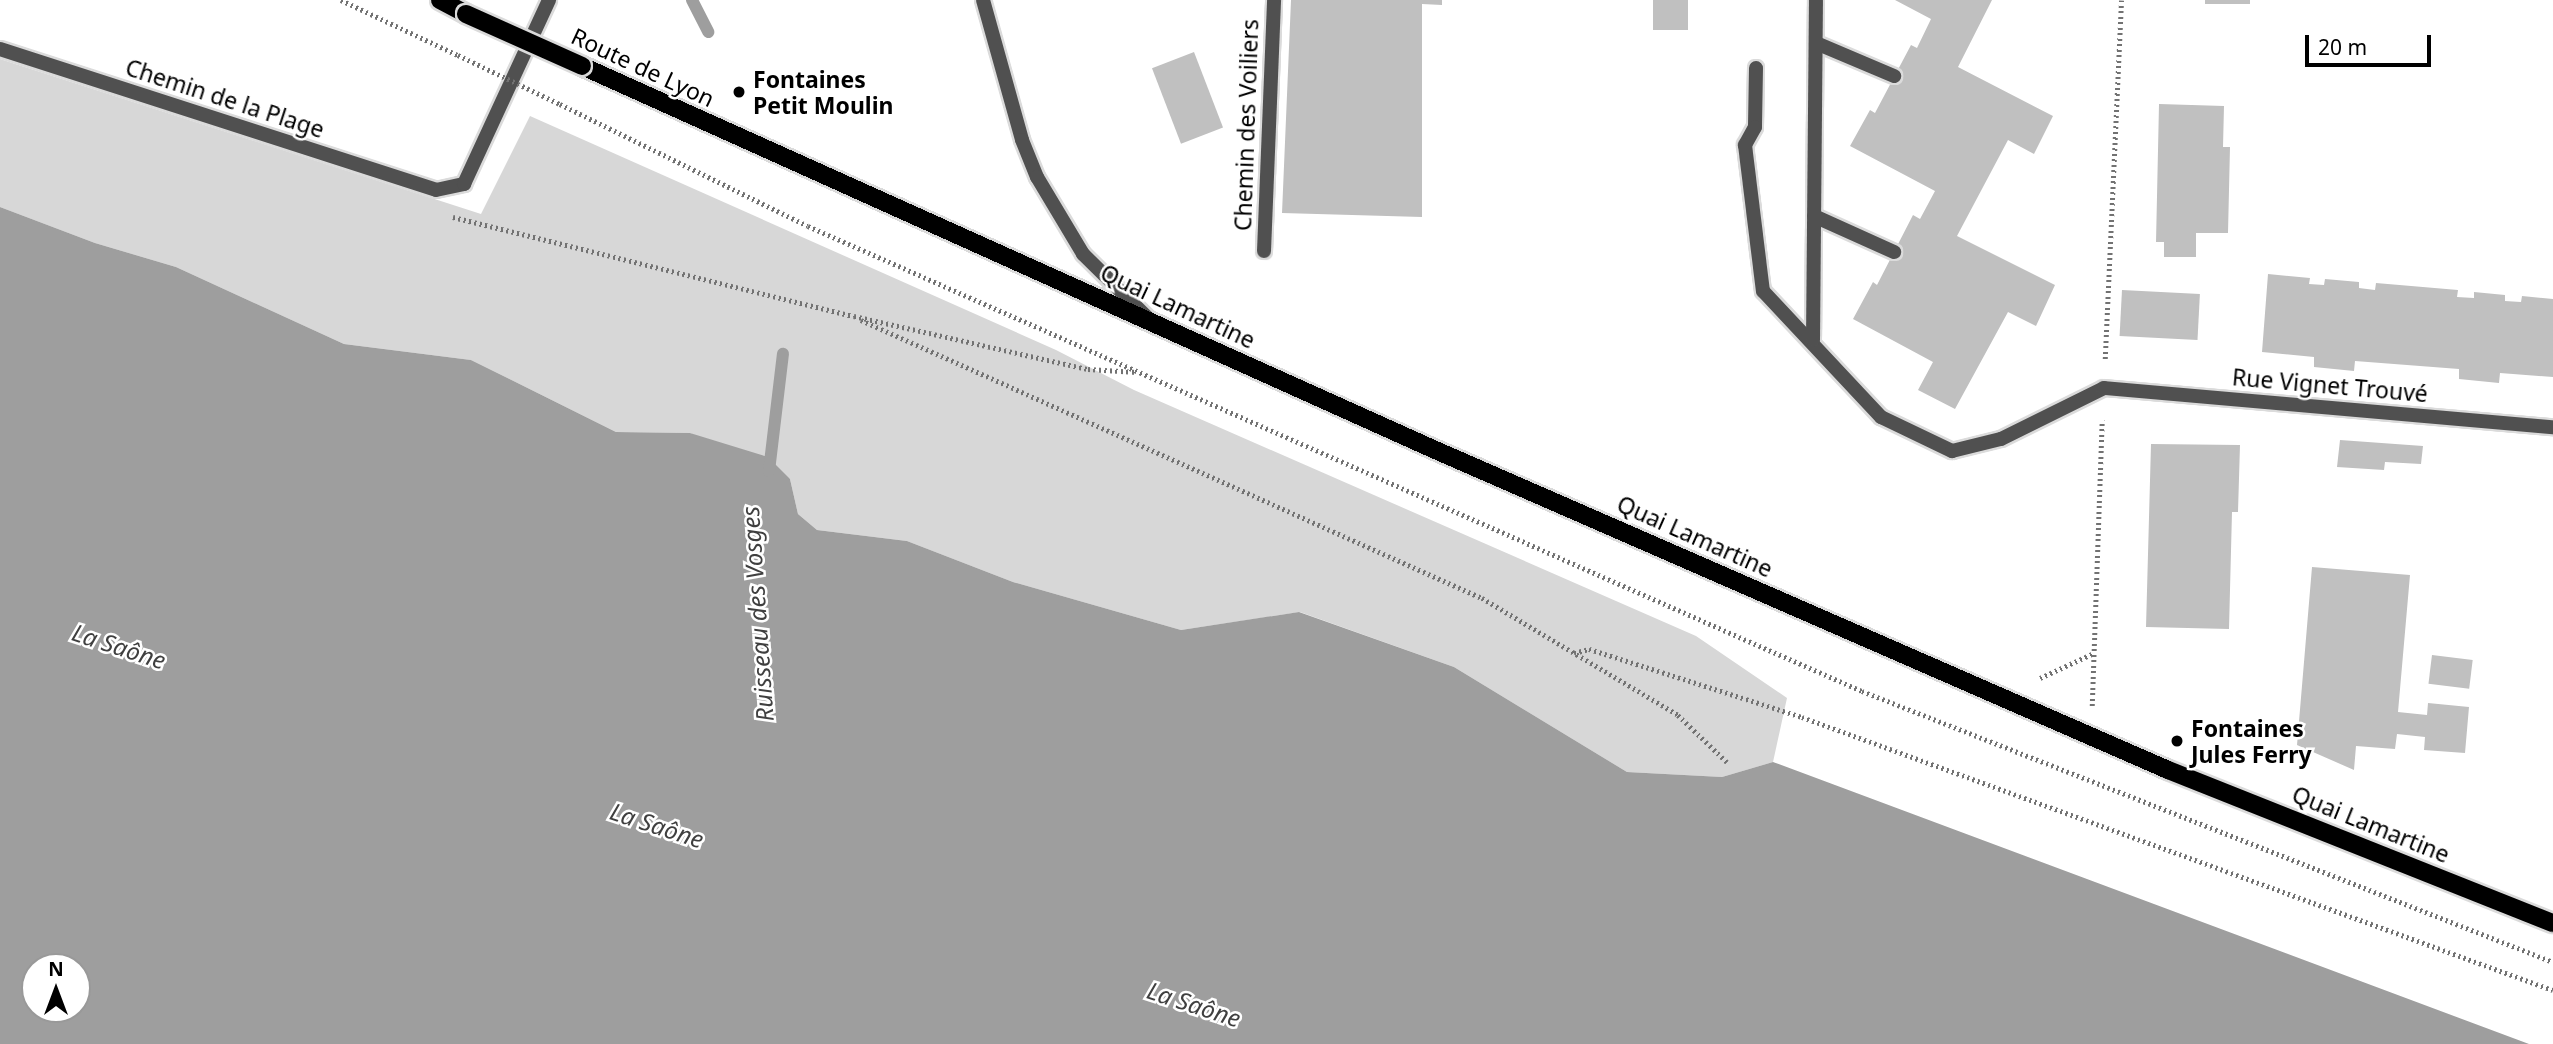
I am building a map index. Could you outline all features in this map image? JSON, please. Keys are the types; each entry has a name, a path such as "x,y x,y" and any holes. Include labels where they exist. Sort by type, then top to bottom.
{"main road":[{"name":"Route de Lyon","path":"440,0 827,175"},
{"name":"Quai Lamartine","path":"827,175 1044,270 1154,324 2157,765 2553,923"}],"street":[{"name":"Chemin de la Plage","path":"0,49 436,190 464,184 549,0"},
{"path":"983,0 1022,140 1037,177 1083,254 1154,324"},
{"name":"Chemin des Voiliers","path":"1264,251 1274,0"},
{"path":"1813,340 1816,0"},
{"path":"1816,43 1894,76"},
{"path":"1756,68 1755,127 1745,145 1763,291 1813,340"},
{"path":"1814,216 1894,252"},
{"name":"Rue Vignet Trouvé","path":"1813,340 1881,417 1952,451 2001,439 2104,388 2553,427"}],"path":[{"path":"341,0 808,226 1862,691 2553,962"},
{"path":"465,221 854,316 1088,369 1140,372"},
{"path":"854,316 913,347 1419,566 1678,715 1727,762"},
{"path":"1574,653 1589,649 1802,717 2553,990"},
{"path":"2031,674 2042,679 2094,653"}],"shaded area":[{"path":"0,59 481,214 530,116 1056,350 1134,390 1696,636 1787,698 1773,762 1722,777 1627,772 1454,667 1300,612 1181,630 1013,582 907,541 817,530 798,514 790,479 690,433 616,432 471,360 344,344 176,267 95,243 0,207"}],"water":[{"name":"La Saône","path":"0,207 95,243 176,267 344,344 471,360 616,432 690,433 768,457 790,479 798,514 817,530 907,541 1013,582 1181,630 1299,612 1454,667 1627,772 1722,777 1773,762 2529,1044 0,1044"}],"building":[{"path":"1291,0 1442,0 1442,5 1422,4 1422,217 1282,213"},
{"path":"1653,0 1688,0 1688,30 1653,30"},
{"path":"1895,0 1992,0 1958,67 2053,116 2034,154 2008,140 1957,236 2055,285 2036,326 2008,312 1955,409 1918,390 1933,362 1853,319 1873,282 1877,285 1913,215 1920,219 1935,191 1850,146 1870,110 1875,113 1911,45 1917,48 1931,19"},
{"path":"2205,0 2250,0 2250,4 2205,4"},
{"path":"1194,52 1223,128 1181,144 1152,68"},
{"path":"2159,104 2224,106 2223,147 2230,147 2228,233 2196,233 2196,257 2164,257 2164,242 2156,242"},
{"path":"2268,274 2310,278 2309,284 2324,285 2325,279 2359,282 2359,288 2375,290 2376,283 2458,290 2457,297 2474,298 2474,292 2505,295 2505,301 2521,302 2522,296 2553,299 2553,377 2500,373 2499,383 2459,379 2459,369 2355,361 2354,371 2314,367 2314,357 2262,352"},
{"path":"2122,290 2200,294 2197,340 2120,336"},
{"path":"2340,440 2423,446 2421,464 2385,462 2384,470 2337,467"},
{"path":"2151,444 2240,445 2238,512 2232,512 2229,629 2146,627"},
{"path":"2312,567 2410,575 2398,712 2427,715 2428,703 2469,707 2465,753 2424,750 2425,737 2397,734 2395,749 2356,746 2354,770 2297,745"},
{"path":"2432,655 2473,660 2469,689 2428,684"}],"waterway":[{"name":"Ruisseau des Vosges","path":"692,0 708,32"},
{"name":"Ruisseau des Vosges","path":"769,471 783,354"}],"place":[{"name":"Fontaines Petit Moulin","path":"739,92"},
{"name":"Fontaines Jules Ferry","path":"2177,741"}]}
